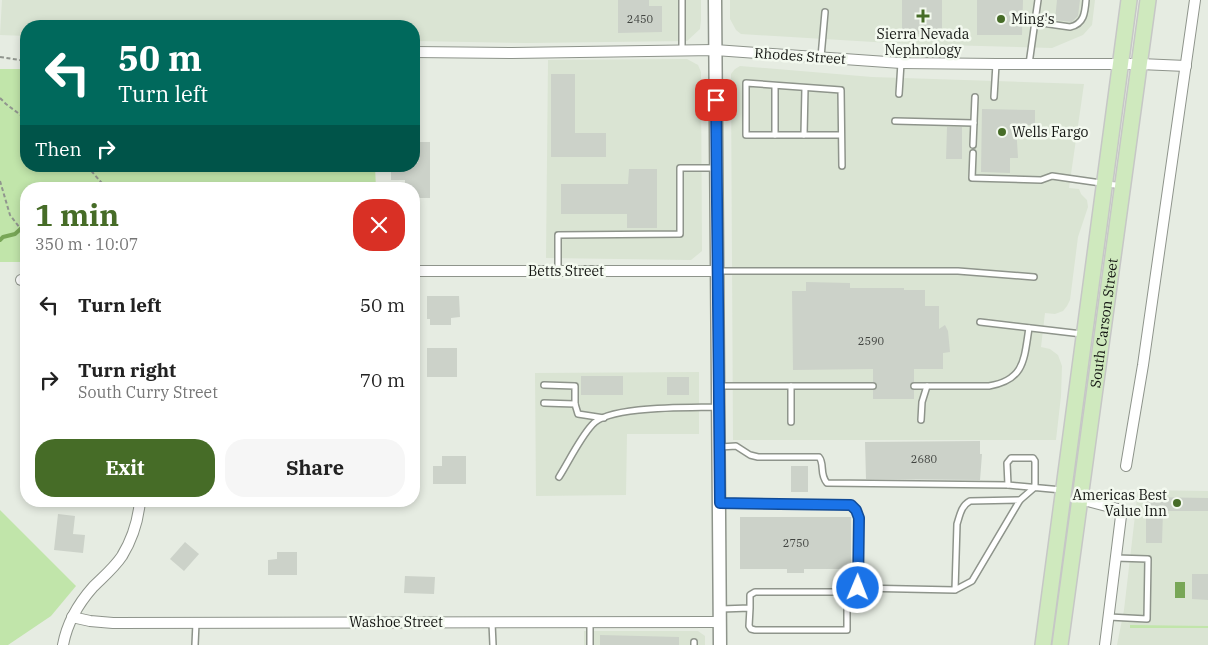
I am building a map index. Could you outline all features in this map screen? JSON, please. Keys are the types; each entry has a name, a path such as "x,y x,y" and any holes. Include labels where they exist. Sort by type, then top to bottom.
{"main road":[{"name":"South Carson Street","path":"1044,645 1129,0"},
{"name":"South Carson Street","path":"1060,645 1148,0"},
{"path":"1064,491 1080,499"}],"street":[{"path":"715,0 720,447 720,645"},
{"path":"1126,466 1143,365 1195,0"},
{"name":"Rhodes Street","path":"420,52 512,53 715,50 901,63 1140,64 1186,66"},
{"name":"Betts Street","path":"420,271 718,271"},
{"path":"1080,499 1118,509 1121,516 1105,645"},
{"path":"63,645 72,617 80,603 109,573 133,537 139,507"},
{"name":"Washoe Street","path":"72,617 113,623 590,622 720,616"}],"lane":[{"path":"682,0 682,50"},
{"path":"1029,64 1038,0"},
{"path":"1035,22 1074,26 1084,16 1086,0"},
{"path":"821,58 825,12"},
{"path":"899,94 901,63"},
{"path":"994,97 996,64"},
{"path":"841,135 746,135 746,83 840,90 842,166"},
{"path":"775,135 776,86"},
{"path":"804,135 805,88"},
{"path":"973,145 975,97"},
{"path":"895,121 974,122"},
{"path":"973,153 972,178 1041,180 1052,176 1122,186"},
{"path":"558,271 558,235 680,234 680,168 717,168"},
{"path":"718,271 958,271 1034,277"},
{"path":"980,322 1086,335"},
{"path":"914,386 988,386 1010,380 1018,373 1022,366 1029,328"},
{"path":"544,385 575,386 575,404 578,414 604,418"},
{"path":"718,386 873,386"},
{"path":"791,386 791,422"},
{"path":"921,420 922,402 926,386"},
{"path":"544,403 575,404"},
{"path":"559,477 593,423 604,418 633,409 719,407"},
{"path":"720,447 736,446 750,455 758,456 819,458 822,462 822,476 827,483 1008,485 1064,491"},
{"path":"847,592 847,630 751,630 749,626 750,595 755,592 847,592 858,588 956,590 972,581 1020,500 1035,487 1035,461 1033,458 1011,458 1008,460 1008,485"},
{"path":"956,590 957,524 962,508 970,500 1020,500"},
{"path":"720,503 851,505 856,510 859,518 858,588"},
{"path":"1109,617 1147,619 1148,559 1116,558"},
{"path":"720,616 750,608"},
{"path":"195,645 196,622"},
{"path":"492,622 493,645"},
{"path":"590,622 590,645"}],"path":[{"path":"0,57 20,60"},
{"path":"0,98 20,115"},
{"path":"92,172 101,182"},
{"path":"0,181 10,215 20,228"}],"shaded area":[{"path":"2,0 701,0 700,29 687,41 528,43 420,41 420,20 20,20 20,36 0,35"},
{"path":"730,0 1095,0 1092,25 1083,35 1052,48 907,44 741,34 736,30 730,19"},
{"path":"687,59 698,65 701,72 702,251 691,260 546,258 548,60"},
{"path":"740,66 872,77 1084,84 1069,188 1079,189 1087,200 1088,207 1078,237 1070,300 1063,311 1055,314 1045,313 1041,347 1050,349 1058,355 1062,366 1056,440 733,440 731,74"},
{"path":"0,69 20,69 20,172 375,172 376,182 20,182 20,262 0,262"},
{"path":"699,372 699,434 627,434 626,495 536,496 535,373"},
{"path":"1138,490 1208,491 1208,645 1117,645 1124,610"},
{"path":"0,510 76,586 51,616 8,645 0,645"},
{"path":"1175,582 1185,582 1185,598 1175,598"},
{"path":"1130,625 1208,626 1208,628 1130,628"},
{"path":"584,631 698,631 705,636 705,645 584,645"}],"building":[{"path":"618,0 649,0 649,6 662,6 662,32 618,33"},
{"path":"902,0 942,0 942,34 902,34"},
{"path":"977,0 1023,0 1022,35 977,35"},
{"path":"1057,0 1080,0 1078,16 1072,22 1055,20"},
{"path":"551,74 575,74 575,133 606,133 606,157 551,157"},
{"path":"982,109 1035,110 1035,125 1016,125 1018,158 1010,158 1010,173 981,172"},
{"path":"947,127 962,127 962,159 946,159"},
{"path":"420,142 430,142 430,198 420,198 420,182 391,180 391,172 420,172"},
{"path":"629,169 657,169 657,228 627,228 627,214 561,214 561,184 628,184"},
{"path":"806,282 850,283 850,288 925,290 925,306 939,306 939,329 945,325 948,331 950,352 943,353 943,369 914,369 914,382 910,386 914,390 914,399 873,399 873,390 877,386 873,382 873,369 793,370 792,291 806,291"},
{"path":"427,296 459,296 460,317 451,318 451,325 430,325 430,319 427,319"},
{"path":"427,348 457,348 457,377 427,377"},
{"path":"581,376 623,376 623,395 581,395"},
{"path":"667,377 689,377 689,395 667,395"},
{"path":"980,441 980,454 982,454 980,480 866,479 865,442"},
{"path":"442,456 466,456 466,484 433,484 433,466 442,466"},
{"path":"791,466 808,466 808,492 791,492"},
{"path":"1146,497 1208,498 1208,511 1163,511 1162,543 1146,543"},
{"path":"58,514 75,516 73,534 85,535 83,553 54,550"},
{"path":"740,517 851,517 851,569 804,569 804,573 787,573 787,569 740,569"},
{"path":"185,542 199,554 184,571 170,559"},
{"path":"277,552 297,552 297,575 268,575 268,560 277,559"},
{"path":"1192,574 1208,574 1208,600 1192,599"},
{"path":"405,576 435,577 434,594 404,593"},
{"path":"600,635 679,637 679,645 600,645"}],"waterway":[{"path":"0,240 3,237 15,234 20,229"}],"place":[{"name":"Sierra Nevada Nephrology","path":"923,16"},
{"name":"Ming's","path":"1001,19"},
{"name":"Wells Fargo","path":"1002,132"},
{"name":"Americas Best Value Inn","path":"1177,503"}],"route":[{"path":"716,100 720,503 851,505 856,510 859,518 858,588"}]}
